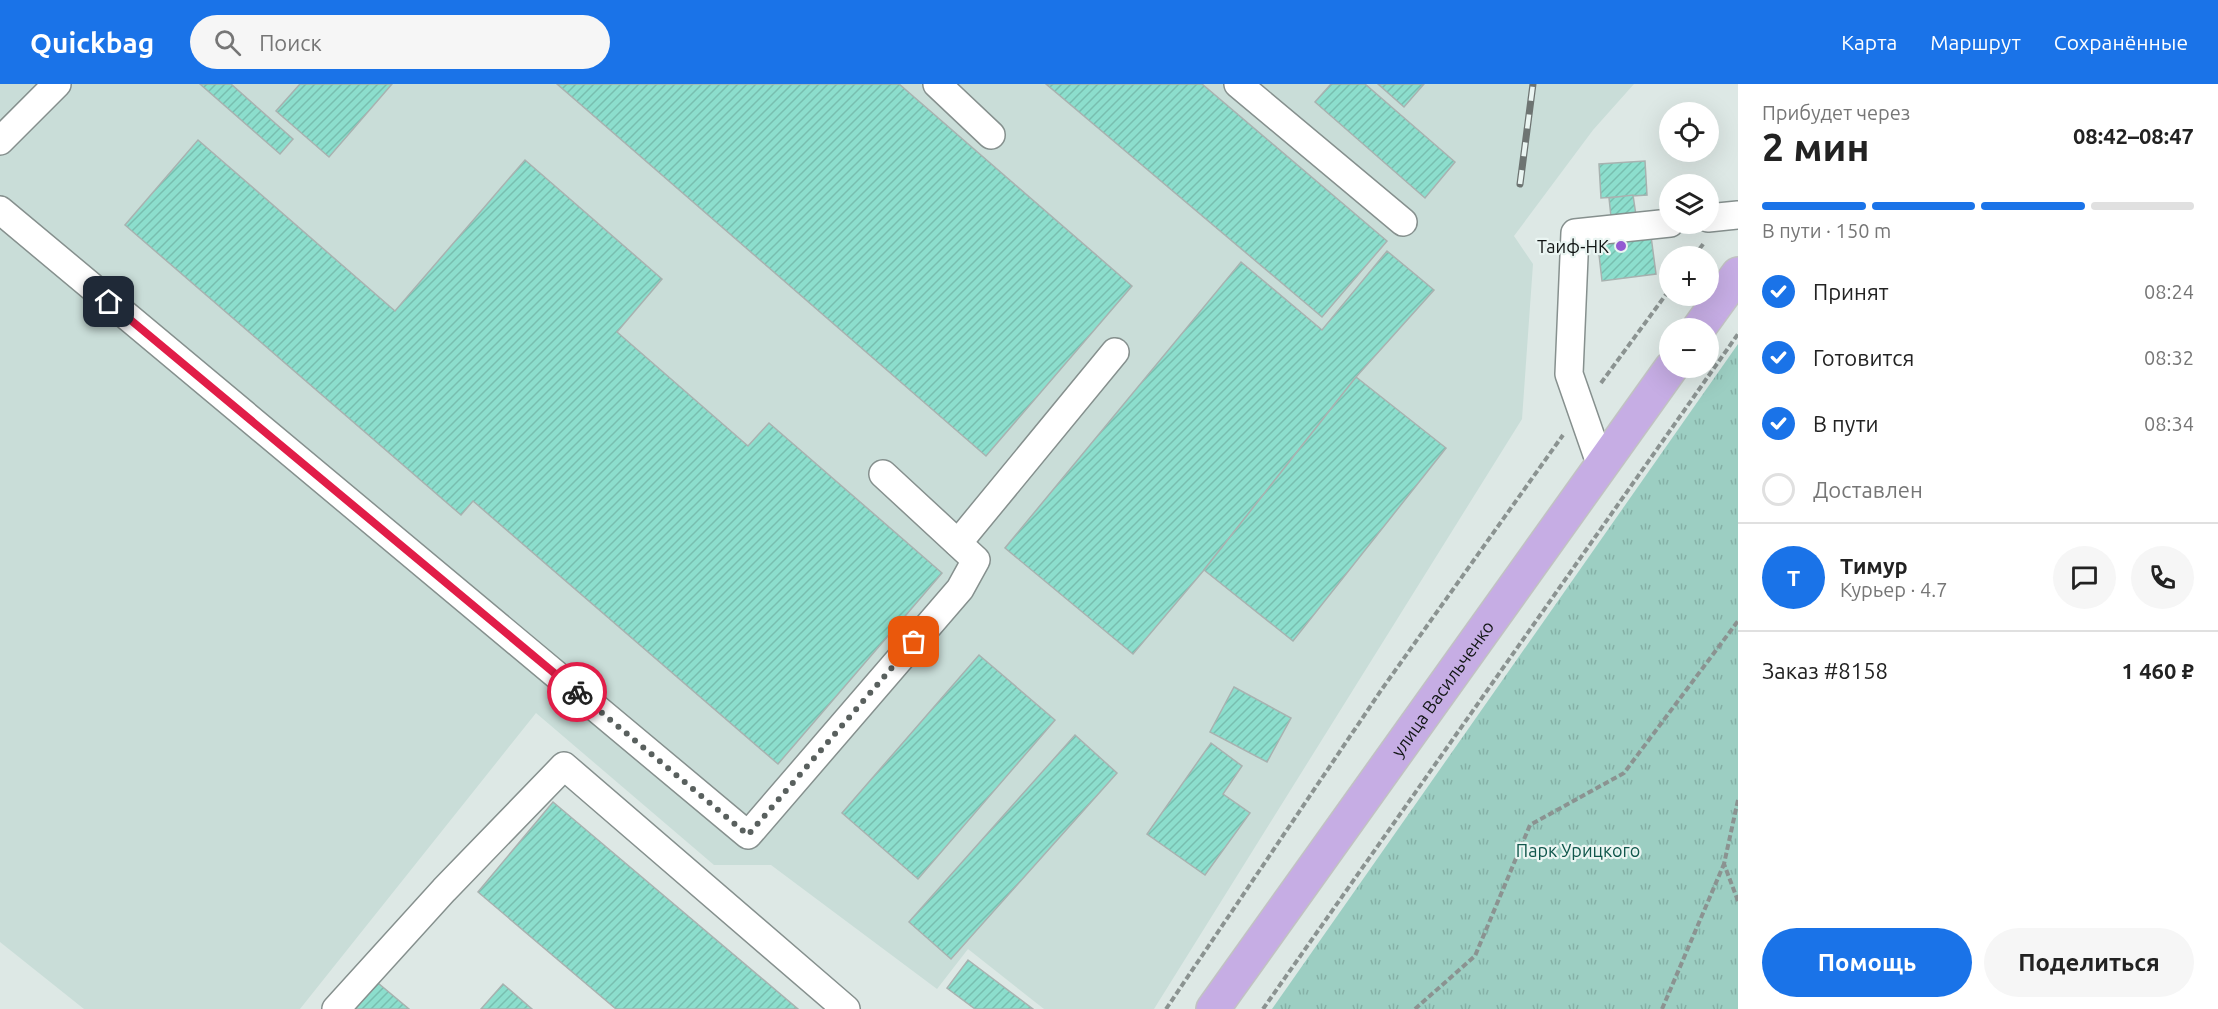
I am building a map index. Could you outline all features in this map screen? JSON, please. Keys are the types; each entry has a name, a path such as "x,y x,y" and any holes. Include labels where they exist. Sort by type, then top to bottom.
{"main road":[{"path":"1706,318 1738,274"},
{"name":"улица Васильченко","path":"1213,1009 1664,378"}],"lane":[{"path":"0,141 57,84"},
{"path":"937,84 991,135"},
{"path":"1238,84 1403,222"},
{"path":"0,210 748,835 960,590 976,560 883,474"},
{"path":"1719,217 1738,215"},
{"path":"1601,466 1569,374 1575,233 1659,224"},
{"path":"958,543 1115,352"},
{"path":"336,1009 444,890 564,766 846,1009"}],"path":[{"path":"1166,1009 1382,690 1581,410 1659,305"},
{"path":"1263,1009 1738,334"},
{"path":"1415,1009 1475,956 1530,825 1624,773 1738,621"},
{"path":"1662,1009 1724,864 1738,800"},
{"path":"1724,864 1738,901"}],"shaded area":[{"path":"0,84 1634,84 1593,130 1514,236 1533,264 1522,419 1154,1009 1044,1009 968,949 937,989 771,865 714,865 536,713 300,1009 84,1009 0,942"}],"green space":[{"name":"Парк Урицкого","path":"1738,344 1738,1009 1272,1009 1714,378 1719,378 1719,371"}],"building":[{"path":"200,84 231,84 293,139 280,154"},
{"path":"300,84 392,84 329,157 276,111"},
{"path":"557,84 899,84 1132,286 986,456"},
{"path":"1046,84 1202,84 1387,241 1322,317"},
{"path":"1331,84 1365,84 1455,162 1425,198 1315,102"},
{"path":"1378,84 1424,84 1404,107"},
{"path":"198,140 395,311 525,160 662,279 617,332 748,446 769,423 942,573 778,764 473,501 461,515 125,225"},
{"path":"1645,161 1647,195 1601,198 1599,164"},
{"path":"1633,195 1637,222 1649,221 1656,274 1602,281 1596,228 1612,226 1609,198"},
{"path":"1387,251 1434,290 1356,377 1204,570 1133,654 1005,548 1241,262 1322,330"},
{"path":"1356,377 1446,448 1293,641 1204,570"},
{"path":"979,655 1055,720 918,879 842,813"},
{"path":"1234,687 1291,718 1267,762 1210,732"},
{"path":"1075,735 1117,773 951,959 909,922"},
{"path":"1211,743 1242,766 1223,794 1250,813 1205,875 1147,834"},
{"path":"553,802 798,1009 616,1009 478,892"},
{"path":"968,960 1033,1009 975,1009 947,988"},
{"path":"372,978 409,1009 346,1009"},
{"path":"503,984 532,1009 481,1009"}],"railway":[{"path":"1520,184 1533,84"}],"way so far":[{"path":"577,692 748,835 914,642"}],"place":[{"name":"Таиф-НК","path":"1621,246"}],"route":[{"path":"109,302 577,692"}]}
